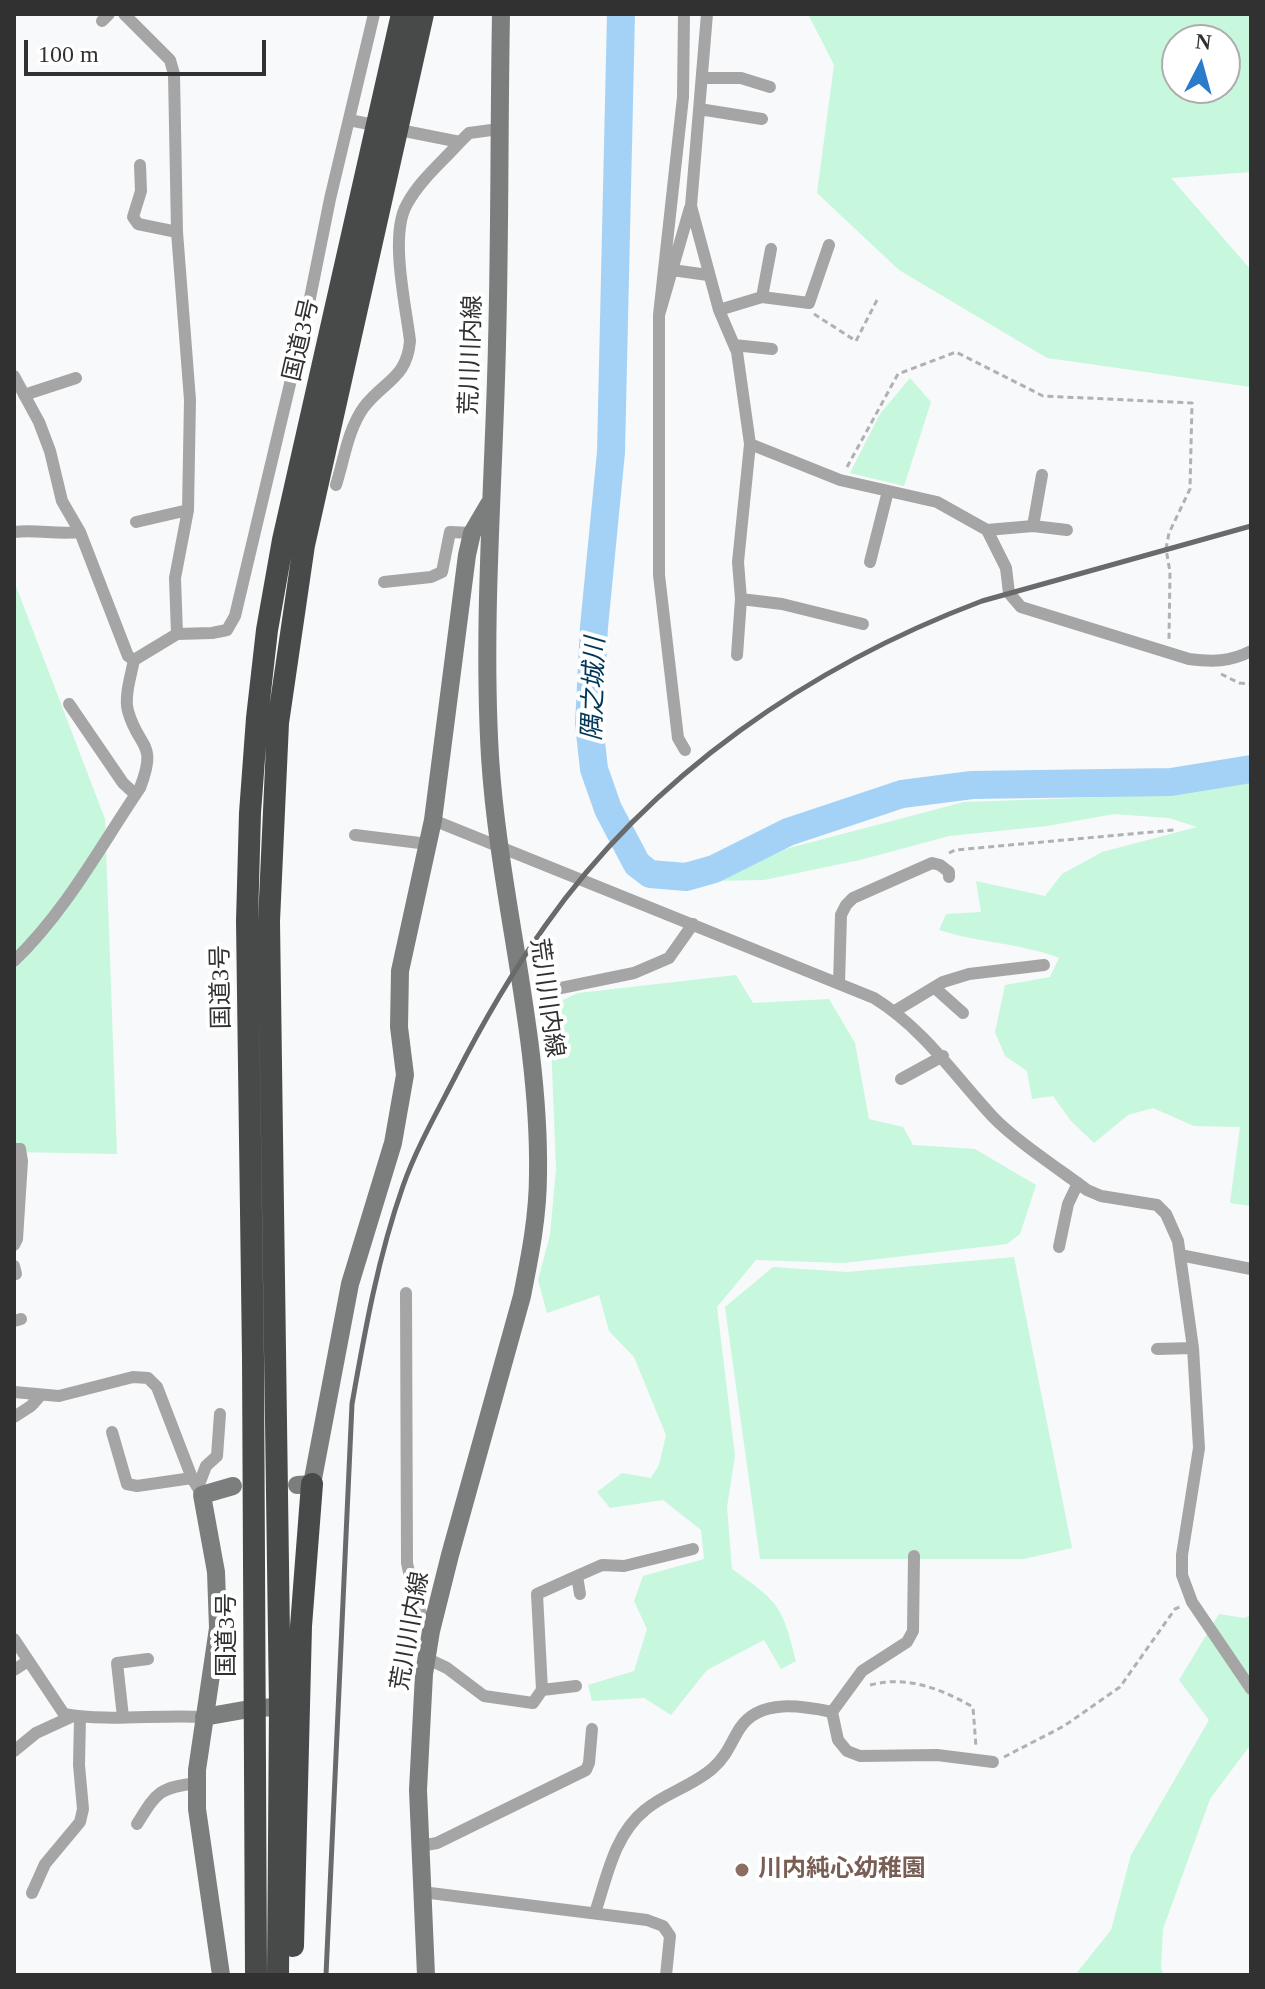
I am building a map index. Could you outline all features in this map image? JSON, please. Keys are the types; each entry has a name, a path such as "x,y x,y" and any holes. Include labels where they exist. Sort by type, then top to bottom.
{"highway":[{"name":"国道3号","path":"278,1975 280,1707 269,921 278,723 304,545 383,149 402,14"},
{"name":"国道3号","path":"256,1975 247,921 255,734 267,630 283,540 383,149 423,14"},
{"path":"293,1975 305,1484"}],"main road":[{"name":"荒川川内線","path":"426,1975 420,1846 420,1731 426,1658 522,1296 531,1254 539,1176 535,1090 495,806 488,698 501,14"},
{"path":"305,1484 350,1284 395,1129 405,1075 399,1027 400,971 433,820 467,555 472,533 490,502"},
{"path":"221,1975 197,1809 204,1717 218,1628 216,1572 197,1487 233,1486"},
{"path":"204,1717 280,1707"}],"street":[{"path":"124,14 170,60 174,74 177,232 190,400 188,510 175,578 177,634"},
{"path":"134,660 177,634 227,630 235,616 374,14"},
{"path":"684,14 683,97 659,315 659,575 678,738 685,750"},
{"path":"659,315 691,206 707,14"},
{"path":"702,78 741,78 770,87"},
{"path":"699,109 762,119"},
{"path":"349,120 460,142"},
{"path":"336,485 352,429 364,408 404,367 408,356 410,341 400,248 405,207 418,186 469,133 499,129"},
{"path":"140,165 141,191 133,217 138,224 177,232"},
{"path":"691,206 708,275 734,345 750,444 738,562 741,599 737,655"},
{"path":"719,310 762,297 809,303 829,245"},
{"path":"762,297 771,249"},
{"path":"672,270 708,275"},
{"path":"734,345 772,349"},
{"path":"14,376 39,422 50,451 62,501 80,532 128,656 134,660"},
{"path":"24,395 76,378"},
{"path":"750,444 840,480 937,502 987,530 1006,568 1009,593 1021,607 1189,659 1216,662 1238,658 1251,651"},
{"path":"1033,526 1042,475"},
{"path":"870,562 888,491"},
{"path":"136,522 188,510"},
{"path":"987,530 1033,526 1067,530"},
{"path":"14,532 29,530 58,535 80,532"},
{"path":"384,582 431,577 442,572 450,532 472,533"},
{"path":"741,599 782,604 863,624"},
{"path":"14,961 61,909 135,794 147,768 149,750 127,707 134,660"},
{"path":"69,704 123,783 135,794"},
{"path":"433,820 874,998 895,1011 943,1056 995,1119 1078,1183 1101,1196 1157,1205 1166,1214 1178,1241 1180,1255 1193,1348 1199,1448 1182,1555 1182,1575 1192,1602 1251,1689"},
{"path":"355,835 428,844"},
{"path":"839,984 841,915 853,898 932,863 949,872 949,877"},
{"path":"548,999 556,989 634,973 669,958 693,924"},
{"path":"895,1011 943,982 969,974 1044,965"},
{"path":"935,988 963,1013"},
{"path":"901,1079 943,1056"},
{"path":"14,1149 20,1149 22,1161 14,1245"},
{"path":"1059,1247 1068,1204 1078,1183"},
{"path":"1180,1255 1251,1269"},
{"path":"406,1293 407,1563 416,1604 431,1631"},
{"path":"1157,1349 1193,1348"},
{"path":"14,1392 59,1396 133,1377 148,1378 157,1387 197,1487"},
{"path":"14,1417 40,1396"},
{"path":"197,1487 206,1466 217,1456 220,1414"},
{"path":"112,1432 127,1484 197,1487"},
{"path":"426,1658 447,1668 484,1696 533,1703 542,1690 537,1594 602,1565 624,1566 693,1549"},
{"path":"914,1556 913,1631 907,1642 862,1671 832,1712 838,1740 847,1751 860,1756 937,1755 993,1762"},
{"path":"577,1576 580,1594"},
{"path":"14,1639 64,1714 204,1717"},
{"path":"123,1717 117,1663 148,1659"},
{"path":"14,1670 28,1661"},
{"path":"542,1690 576,1686"},
{"path":"595,1913 618,1842 645,1810 726,1757 742,1725 759,1714 784,1705 832,1712"},
{"path":"14,1751 36,1733 77,1716"},
{"path":"32,1893 45,1864 80,1822 83,1809 77,1716"},
{"path":"420,1846 437,1843 586,1770 592,1729"},
{"path":"137,1824 154,1795 177,1786 197,1783"},
{"path":"422,1892 647,1920 663,1926 670,1936 666,1975"}],"path":[{"path":"809,303 814,314 856,341 877,300"},
{"path":"840,480 898,374 956,352 1043,396 1192,403 1190,489 1169,533 1166,549 1170,572 1168,652"},
{"path":"932,863 955,850 1174,830"},
{"path":"993,1762 1064,1726 1120,1687 1175,1609 1192,1602"},
{"path":"847,1691 882,1682 906,1682 943,1689 973,1707 977,1760"}],"green space":[{"path":"808,14 1251,14 1251,172 1171,178 1251,270 1251,387 1047,358 899,270 817,193 834,65"},
{"path":"910,378 931,402 904,486 850,473 880,414"},
{"path":"14,581 105,819 117,1154 14,1152"},
{"path":"1251,783 1251,1206 1230,1203 1240,1127 1194,1126 1153,1108 1128,1115 1094,1143 1071,1121 1053,1096 1032,1099 1027,1071 1005,1056 995,1032 1005,985 1050,977 1059,958 939,930 946,914 981,912 976,881 1045,896 1062,874 1102,852 1197,827 1169,818 1114,814 1047,826 949,836 860,860 764,880 706,881 789,848 964,802 1106,797"},
{"path":"736,975 753,1003 829,999 855,1043 869,1119 903,1127 913,1145 975,1149 1036,1185 1020,1234 1007,1244 844,1263 756,1260 717,1307 735,1456 727,1507 732,1569 776,1606 787,1627 796,1661 781,1669 764,1640 707,1670 671,1715 644,1698 592,1701 588,1685 634,1671 647,1629 634,1601 643,1576 704,1559 701,1530 663,1500 610,1508 597,1492 622,1473 651,1478 659,1465 666,1435 634,1357 609,1331 599,1295 547,1313 538,1280 550,1235 556,1169 550,1016 563,1000 578,993"},
{"path":"1014,1257 1072,1548 1024,1559 760,1559 725,1307 773,1267 847,1272"},
{"path":"1219,1614 1244,1618 1251,1615 1251,1744 1210,1799 1163,1929 1161,1968 1164,1975 1075,1975 1111,1930 1131,1855 1209,1720 1179,1680"}],"waterway":[{"name":"隅之城川","path":"621,14 611,452 594,627 589,724 594,769 608,809 637,864 650,874 686,877 714,869 788,832 902,794 972,785 1171,782 1251,769"}],"railway":[{"path":"326,1975 352,1404 362,1349 386,1240 408,1172 465,1057 520,962 587,871 634,821 685,774 797,692 919,627 982,601 1251,526"}],"place":[{"name":"川内純心幼稚園","path":"742,1870"}]}
